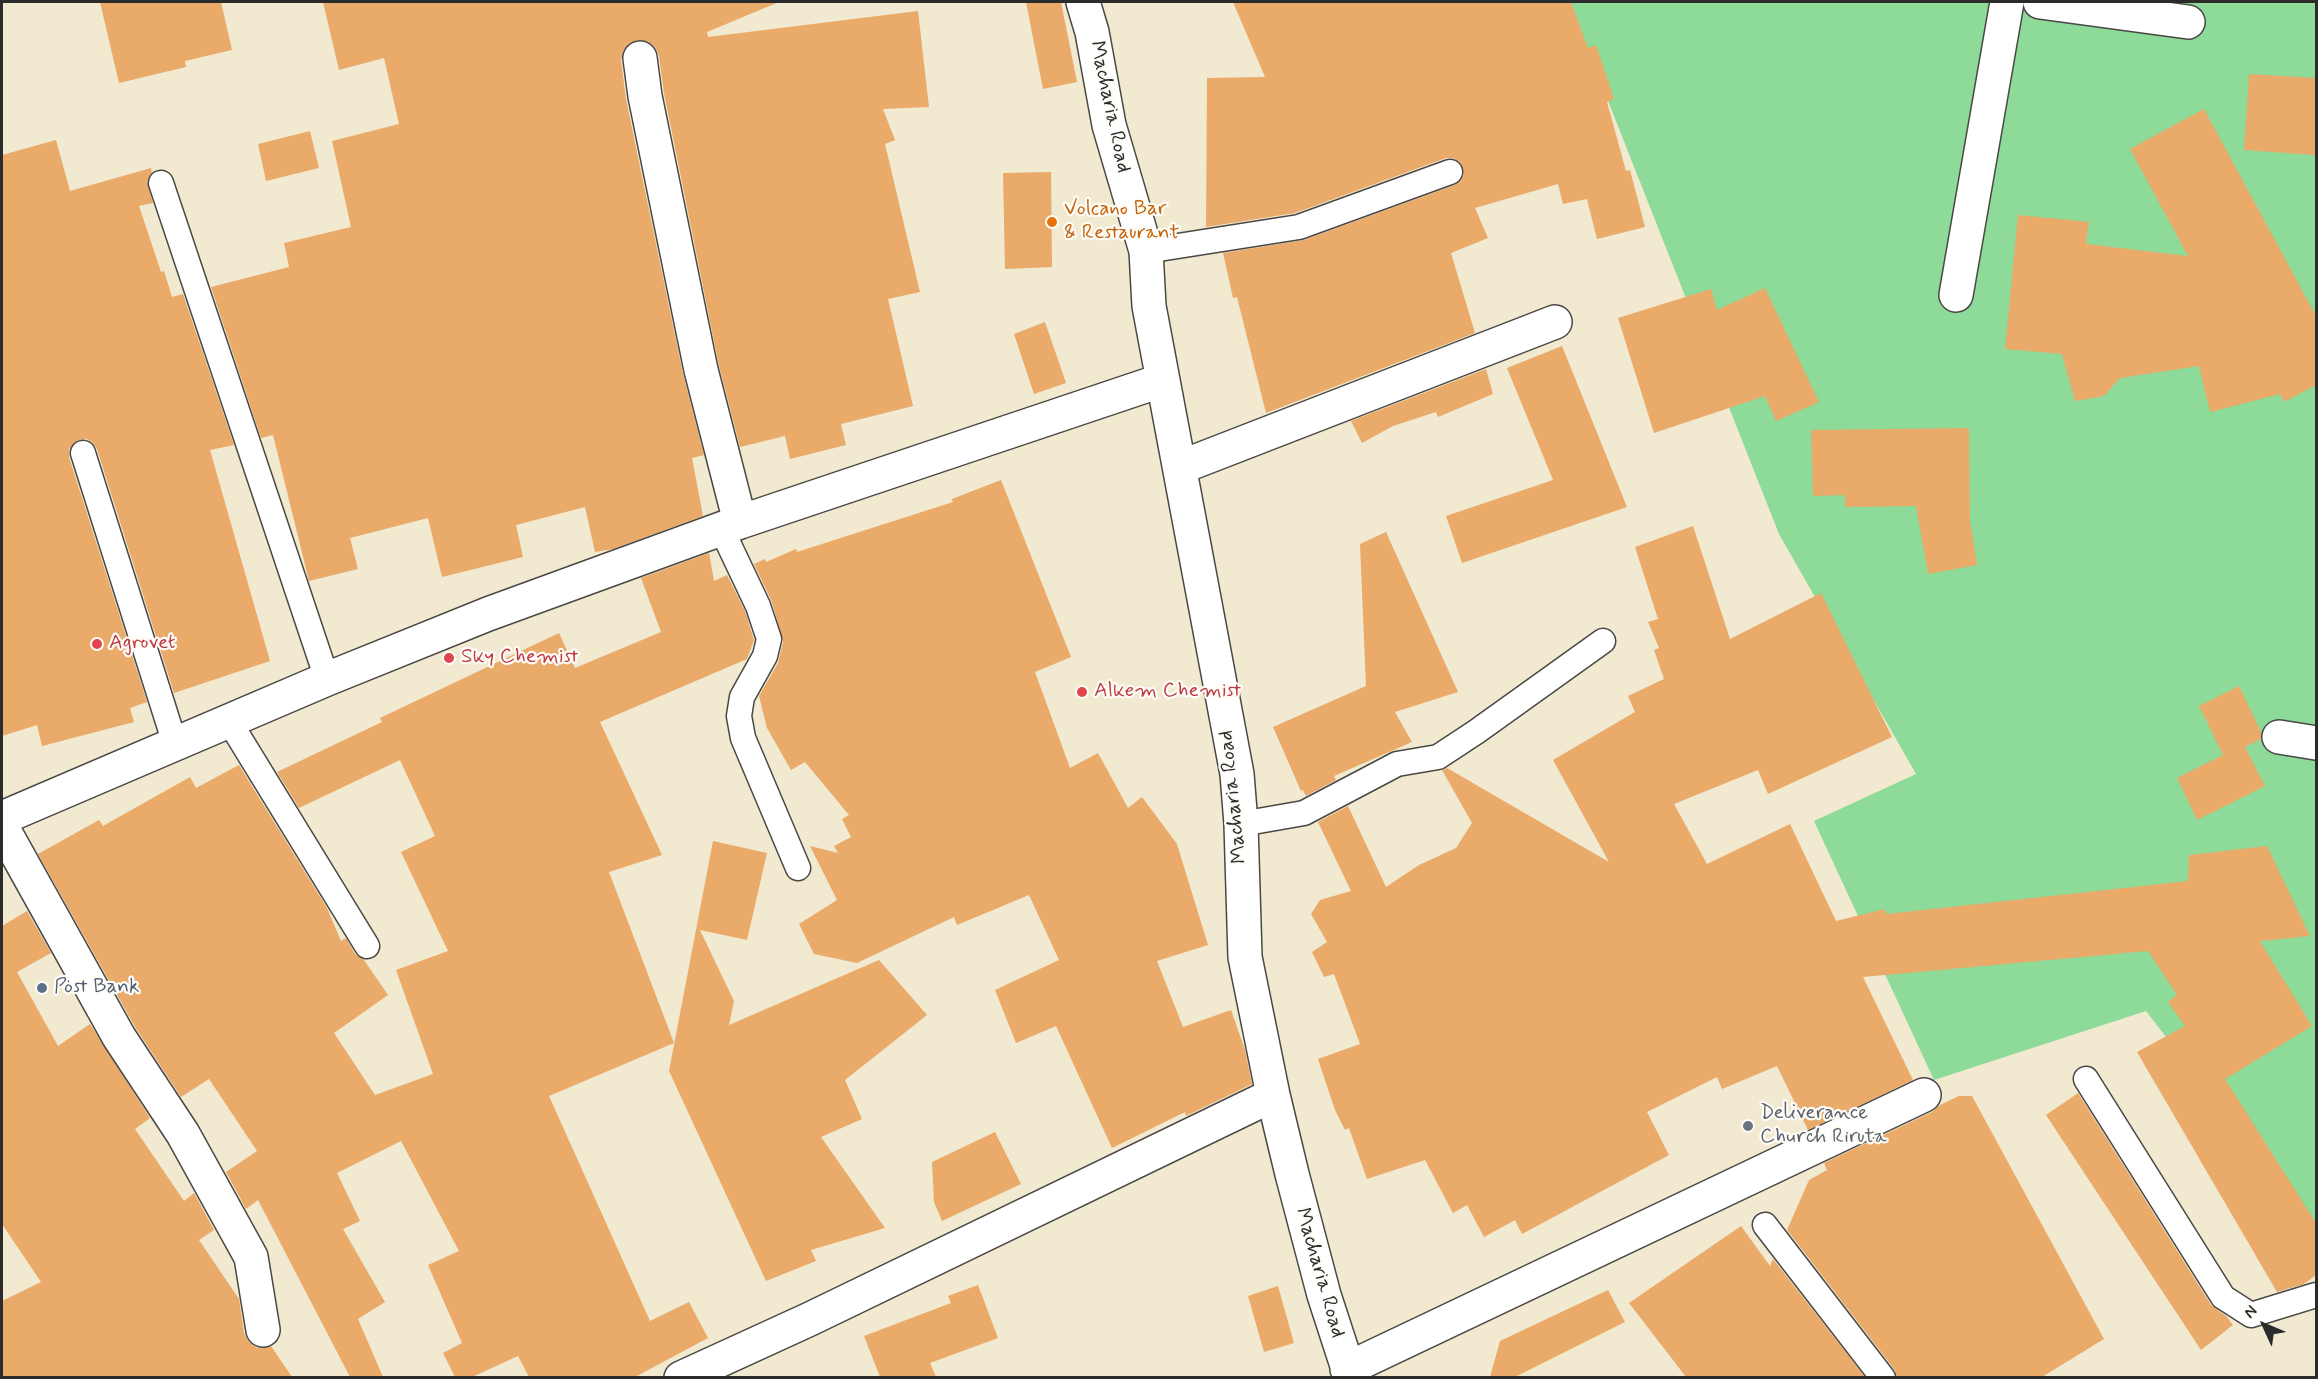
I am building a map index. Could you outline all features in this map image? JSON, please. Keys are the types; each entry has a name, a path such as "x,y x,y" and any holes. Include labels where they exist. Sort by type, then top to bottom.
{"street":[{"name":"Macharia Road","path":"1083,2 1092,32 1109,125 1146,251 1149,306 1237,774 1241,824 1245,957 1272,1095 1321,1284 1349,1373"},
{"path":"1956,295 2007,2"},
{"path":"2040,2 2188,22"},
{"path":"640,58 645,96 730,525"},
{"path":"1181,467 1555,322"},
{"path":"2,819 327,679 488,614 730,525 1163,380"},
{"path":"2279,737 2316,743"},
{"path":"2,827 119,1036 183,1134 252,1257 263,1330"},
{"path":"681,1377 810,1319 1272,1095"},
{"path":"1349,1373 1924,1095"}],"lane":[{"path":"1146,251 1299,227 1450,172"},
{"path":"161,183 327,679"},
{"path":"84,453 175,744"},
{"path":"730,525 768,639 765,656 741,697 739,716 743,738 798,868"},
{"path":"1241,824 1304,813 1396,764 1438,757 1603,642"},
{"path":"230,721 367,946"},
{"path":"2086,1079 2223,1297 2251,1315 2316,1296"},
{"path":"1765,1225 1883,1377"}],"green space":[{"path":"1569,2 2316,2 2316,1231 2146,1011 1934,1080 1814,821 1916,774 1779,534"}],"building":[{"path":"100,2 221,2 232,50 185,61 186,67 119,83"},
{"path":"323,2 779,2 707,32 708,37 918,11 929,107 883,109 895,140 885,144 920,292 888,299 913,406 841,424 846,445 790,459 785,436 740,447 719,366 664,93 659,56 655,47 648,41 637,40 628,44 621,60 626,99 683,374 704,455 692,458 703,516 613,549 595,552 585,507 516,525 523,557 442,577 428,518 350,538 358,569 309,581 273,435 261,438 211,287 289,267 284,243 351,227 332,141 399,124 384,58 339,70"},
{"path":"1026,2 1061,2 1077,82 1043,89"},
{"path":"1233,2 1571,2 1588,48 1596,45 1614,99 1607,102 1626,171 1630,170 1645,227 1597,239 1587,199 1563,204 1558,184 1475,208 1488,238 1451,253 1475,333 1266,413 1237,297 1233,298 1223,253 1304,240 1455,185 1461,181 1464,174 1460,162 1453,158 1446,158 1295,213 1206,227 1207,78 1265,77"},
{"path":"2249,74 2316,78 2316,155 2244,150"},
{"path":"2204,109 2316,316 2316,385 2284,402 2280,394 2210,412 2199,366 2120,378 2104,396 2075,401 2062,354 2005,349 2018,215 2089,222 2086,244 2188,256 2130,149"},
{"path":"310,131 319,168 266,181 258,144"},
{"path":"56,140 70,191 151,168 152,173 147,181 153,203 139,206 161,272 164,271 172,297 183,294 234,445 210,450 270,661 174,693 97,449 87,439 78,440 69,449 69,457 147,702 130,708 134,722 42,746 37,725 2,736 2,155"},
{"path":"1051,172 1052,267 1005,269 1003,173"},
{"path":"1765,288 1819,402 1776,421 1765,396 1654,433 1618,318 1711,289 1717,310"},
{"path":"1045,322 1066,383 1034,394 1014,334"},
{"path":"1562,346 1627,507 1462,563 1446,516 1553,480 1507,368"},
{"path":"1486,369 1493,394 1438,417 1436,412 1393,426 1362,443 1351,421"},
{"path":"1969,428 1970,521 1977,565 1928,574 1916,506 1845,507 1845,495 1813,496 1811,430"},
{"path":"1001,480 1071,657 1035,672 1070,768 1098,753 1128,808 1142,797 1177,844 1208,945 1157,961 1183,1027 1231,1010 1245,1050 1252,1084 1186,1116 1185,1112 1112,1148 1056,1026 1016,1043 995,990 1059,960 1029,895 957,925 954,917 857,963 814,954 799,924 837,900 810,846 838,853 834,846 851,837 842,819 849,815 805,762 791,770 767,728 759,696 778,663 783,642 772,602 754,564 765,559 766,562 796,549 797,552 953,502 952,499"},
{"path":"1693,526 1730,639 1821,593 1892,737 1768,794 1758,770 1674,804 1707,864 1790,824 1836,921 1885,909 1886,914 2188,881 2189,855 2267,846 2310,936 2260,941 2312,1026 2225,1079 2316,1223 2316,1275 2304,1284 2277,1292 2137,1052 2185,1026 2168,1002 2177,995 2148,951 1863,977 1913,1080 1808,1130 1777,1066 1722,1089 1717,1077 1647,1112 1669,1155 1522,1234 1515,1220 1484,1237 1467,1205 1453,1213 1425,1160 1367,1179 1349,1128 1345,1130 1335,1110 1318,1059 1360,1044 1334,974 1324,977 1312,952 1327,942 1311,914 1320,900 1351,891 1318,822 1348,806 1386,887 1419,865 1456,848 1472,823 1442,770 1447,768 1609,862 1553,760 1635,712 1628,696 1664,679 1654,650 1659,648 1648,622 1658,619 1635,547"},
{"path":"1386,532 1458,692 1395,712 1412,742 1334,776 1336,780 1306,796 1303,790 1301,791 1273,727 1366,686 1360,544"},
{"path":"709,553 714,581 727,575 745,611 754,640 747,659 600,722 662,855 609,872 674,1043 549,1096 650,1321 689,1302 708,1338 635,1377 529,1377 518,1356 472,1377 455,1377 443,1353 462,1343 428,1265 459,1251 401,1141 337,1173 360,1221 343,1229 385,1302 358,1319 383,1377 350,1377 258,1200 246,1209 226,1172 257,1151 209,1079 181,1097 135,1027 38,854 99,820 103,826 190,777 196,788 239,765 327,908 341,941 346,938 355,954 364,960 388,995 334,1033 375,1095 433,1074 396,970 448,951 401,852 435,836 400,760 299,808 277,772 382,722 380,718 559,633 575,668 661,632 641,578"},
{"path":"2239,686 2261,732 2261,739 2245,747 2265,786 2197,820 2177,778 2223,755 2199,706"},
{"path":"713,841 767,853 747,940 700,930 734,1001 729,1025 879,960 927,1015 845,1080 862,1119 821,1137 885,1228 811,1250 816,1261 766,1281 669,1071"},
{"path":"27,911 51,953 17,972 58,1046 90,1024 150,1118 135,1129 184,1201 194,1193 214,1230 199,1240 239,1299 244,1333 248,1341 257,1348 271,1346 292,1377 2,1377 2,1301 41,1282 2,1224 2,926"},
{"path":"2078,1093 2211,1305 2226,1316 2233,1325 2201,1350 2046,1115"},
{"path":"1959,1096 1972,1096 2104,1339 2042,1377 1897,1377 1894,1369 1787,1230 1809,1180 1827,1170 1824,1163 1932,1112 1940,1105"},
{"path":"995,1132 1021,1184 942,1221 934,1202 932,1162"},
{"path":"1741,1226 1770,1266 1773,1259 1865,1377 1686,1377 1629,1303"},
{"path":"978,1285 998,1338 930,1363 936,1377 880,1377 864,1336 951,1303 948,1296"},
{"path":"1278,1286 1294,1343 1264,1352 1248,1296"},
{"path":"1608,1290 1625,1322 1515,1377 1490,1377 1500,1341"}],"place":[{"name":"Volcano Bar & Restaurant","path":"1052,222"},
{"name":"Agrovet","path":"97,644"},
{"name":"Sky Chemist","path":"449,658"},
{"name":"Alkem Chemist","path":"1082,692"},
{"name":"Post Bank","path":"42,988"},
{"name":"Deliverance Church Riruta","path":"1748,1126"}]}
